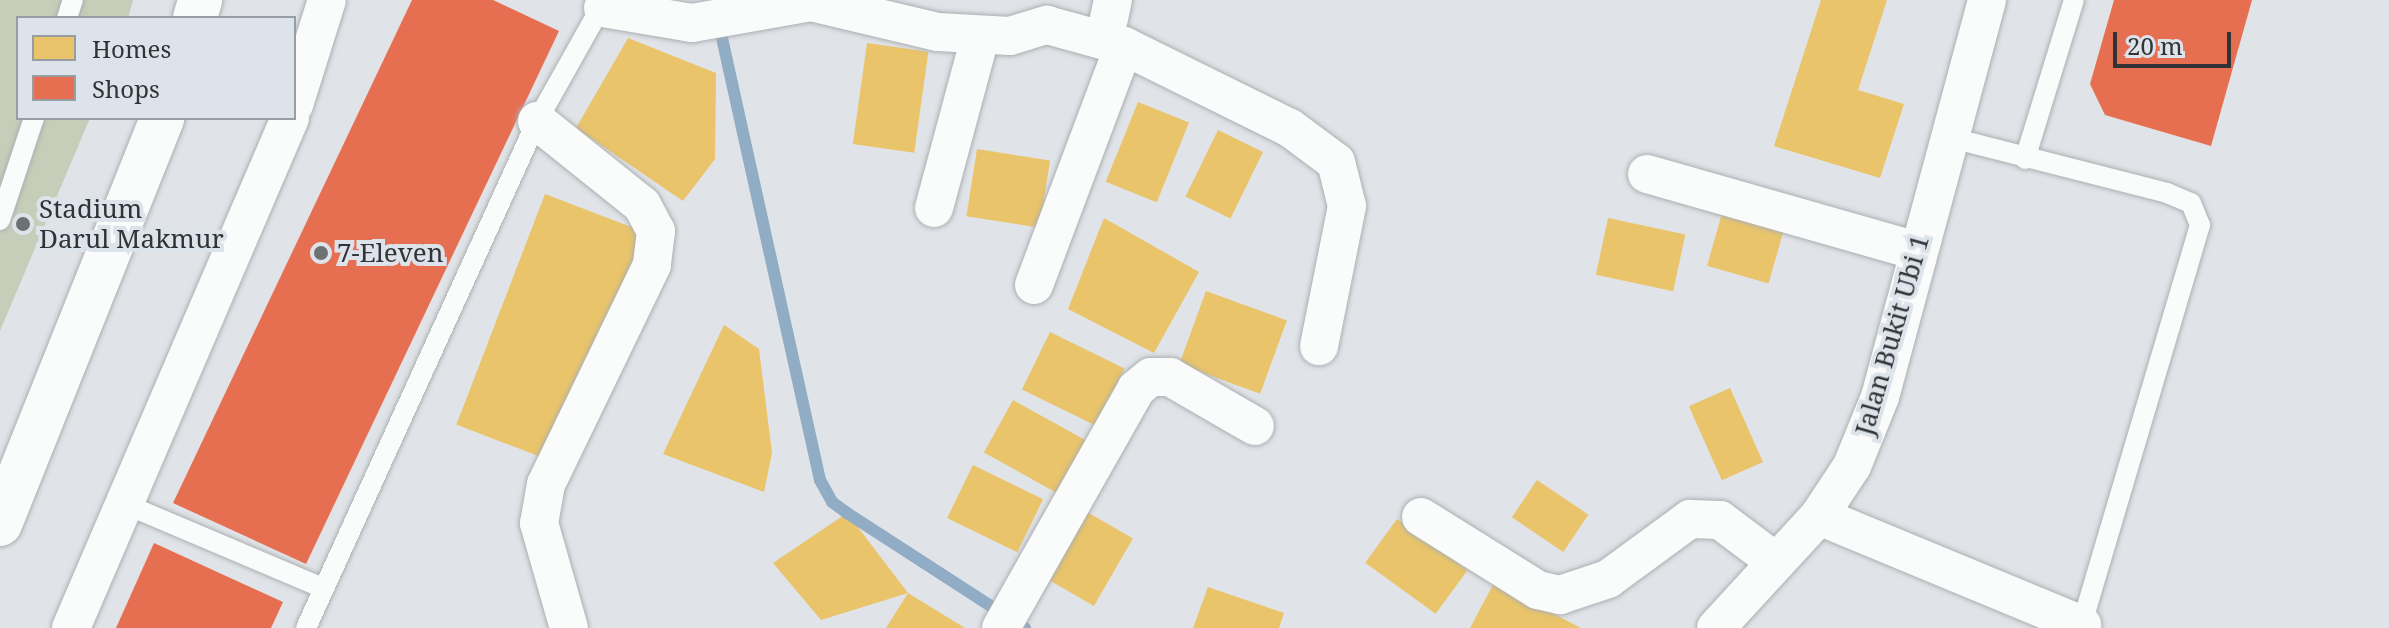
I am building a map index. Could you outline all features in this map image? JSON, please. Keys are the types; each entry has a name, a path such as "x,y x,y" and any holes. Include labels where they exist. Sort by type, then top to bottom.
{"street":[{"path":"296,81 327,0"},
{"path":"1034,285 1114,42 1113,0"},
{"name":"Jalan Bukit Ubi 1","path":"1716,628 1819,516 1852,466 1880,397 1987,0"},
{"path":"596,3 692,23 811,1 938,32 980,37 1010,36 1047,25 1114,42 1290,128 1336,162 1347,206 1319,346"},
{"path":"934,208 980,37"},
{"path":"0,524 12,468 161,120"},
{"path":"71,628 125,504 281,120"},
{"path":"537,121 642,205 656,231 652,265 546,484 539,523 569,628"},
{"path":"1647,174 1917,251"},
{"path":"1007,613 1136,389 1151,377 1170,377 1255,426"},
{"path":"1819,516 2082,626"},
{"path":"1421,517 1538,590 1560,595 1608,579 1690,519 1720,520 1776,562"}],"lane":[{"path":"2025,159 2074,0"},
{"path":"306,628 537,121 596,3"},
{"path":"0,220 33,120"},
{"path":"1948,137 2167,193 2191,203 2200,225 2082,626"},
{"path":"125,504 323,588"}],"green space":[{"name":"Stadium Darul Makmur","path":"0,0 133,0 129,16 16,16 16,120 89,120 0,331"}],"building: Homes":[{"path":"1821,0 1887,0 1858,90 1904,104 1880,178 1774,146"},
{"path":"628,38 716,73 715,159 683,201 576,128"},
{"path":"867,43 928,52 914,153 853,144"},
{"path":"1138,102 1189,123 1157,202 1106,182"},
{"path":"1218,130 1263,152 1231,218 1186,197"},
{"path":"977,149 1050,161 1039,228 966,216"},
{"path":"545,194 645,232 556,463 456,425"},
{"path":"1723,210 1785,228 1769,283 1707,266"},
{"path":"1104,218 1199,272 1154,353 1068,309"},
{"path":"1608,218 1685,234 1673,291 1596,275"},
{"path":"1206,291 1287,320 1260,394 1179,364"},
{"path":"724,325 759,349 772,453 764,492 663,454"},
{"path":"1050,332 1125,368 1097,426 1022,390"},
{"path":"1730,388 1763,462 1722,480 1689,406"},
{"path":"1013,400 1087,441 1058,494 984,452"},
{"path":"973,465 1043,499 1017,552 947,518"},
{"path":"1537,480 1588,515 1563,552 1512,517"},
{"path":"1087,512 1133,538 1094,606 1048,580"},
{"path":"847,513 908,593 821,620 773,563"},
{"path":"1397,519 1467,570 1436,614 1365,563"},
{"path":"1494,583 1581,628 1470,628"},
{"path":"1208,587 1284,613 1279,628 1193,628"},
{"path":"908,593 965,628 886,628"}],"building: Shops":[{"path":"412,0 493,0 559,31 306,564 173,503"},
{"path":"2114,0 2252,0 2211,146 2105,115 2090,84"},
{"path":"154,543 283,602 271,628 116,628"}],"waterway":[{"path":"720,29 820,480 832,502 847,513 1025,628"}],"place":[{"name":"Stadium Darul Makmur","path":"23,224"},
{"name":"7-Eleven","path":"321,253"}]}
